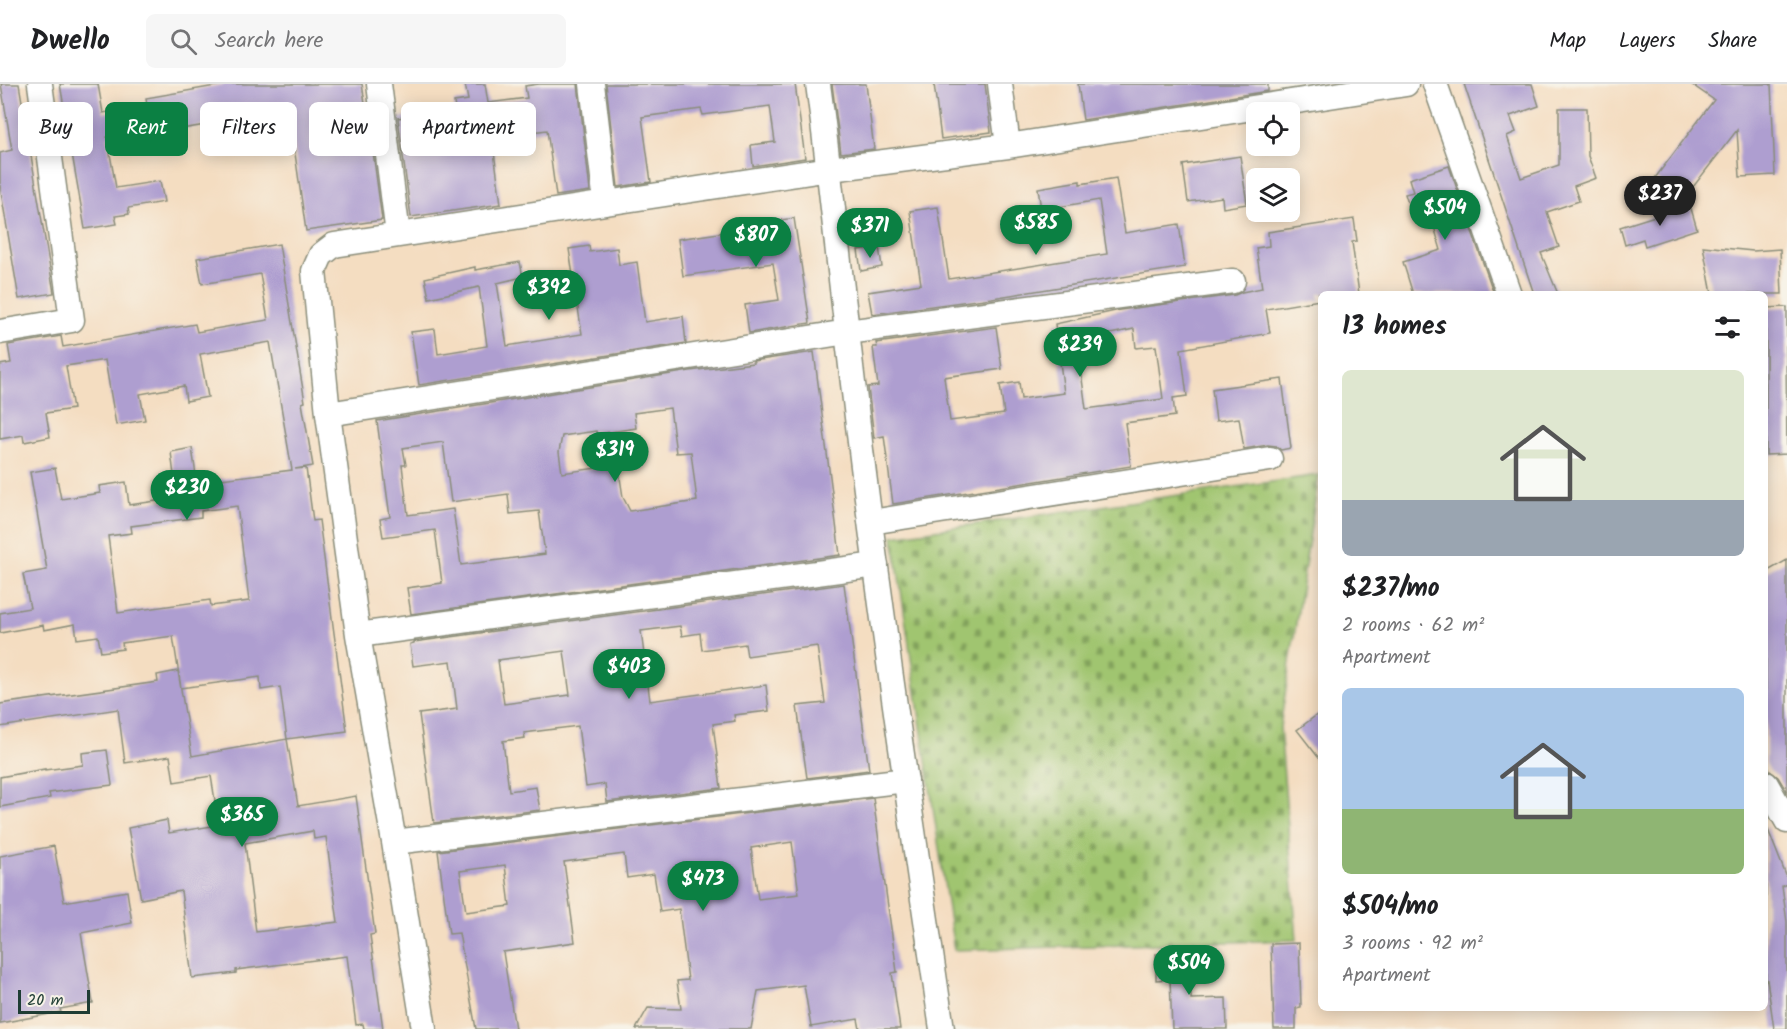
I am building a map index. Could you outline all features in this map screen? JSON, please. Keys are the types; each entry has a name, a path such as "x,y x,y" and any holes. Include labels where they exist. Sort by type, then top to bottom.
{"street":[{"path":"0,332 72,320 40,84"},
{"path":"379,84 398,235"},
{"path":"591,84 606,202"},
{"path":"818,84 830,169 846,332 876,565 942,1029"},
{"path":"1000,84 1008,146"},
{"path":"424,1029 358,635 328,414 314,271 321,255 334,245 606,202 1008,146 1406,84"},
{"path":"1435,84 1508,291"},
{"path":"328,414 846,332 1233,281"},
{"path":"871,522 1270,459"},
{"path":"358,635 876,565"},
{"path":"394,843 906,780"},
{"path":"1768,788 1787,821"}],"green space":[{"path":"1318,475 1280,727 1297,940 954,950 893,536"}],"building":[{"path":"1,84 19,84 22,102 18,102 18,156 31,156 54,293 19,299 0,186 0,153 12,150"},
{"path":"60,84 98,84 103,113 105,113 105,156 110,156 116,188 160,181 164,202 128,208 129,214 115,216 117,224 85,229 72,156 93,156 93,102 63,102"},
{"path":"227,84 362,84 365,102 309,102 309,156 374,156 382,220 306,231 295,156 297,102 200,102 200,126 188,128 188,102 146,102 146,98"},
{"path":"465,84 485,84 488,102 454,102 468,100"},
{"path":"578,84 590,191 556,196 547,130 536,131 536,102 496,102 527,98 525,86"},
{"path":"606,84 795,84 805,158 753,166 751,145 775,142 770,106 703,115 701,109 642,117 651,182 618,187"},
{"path":"832,84 866,84 874,149 841,153"},
{"path":"934,84 985,84 991,132 941,139"},
{"path":"1078,84 1268,84 1268,91 1083,120"},
{"path":"1464,84 1532,84 1539,106 1510,116 1516,132 1507,136 1521,178 1559,165 1559,108 1587,108 1588,156 1596,178 1574,186 1579,201 1547,212 1559,247 1541,253 1557,291 1533,291"},
{"path":"1691,84 1771,84 1775,175 1740,177 1737,130 1683,200 1655,178 1714,100"},
{"path":"398,118 401,118 401,141"},
{"path":"403,156 495,156 501,204 411,217"},
{"path":"1240,156 1246,204 1223,208 1222,197 1188,202 1183,165"},
{"path":"1449,166 1493,291 1412,291 1403,262 1441,250 1430,213 1413,219 1405,194 1413,192 1409,179"},
{"path":"1116,178 1125,233 1179,224 1185,267 992,298 872,314 868,292 921,284 910,211 938,207 949,279 1107,254 1099,200 1041,210 1038,188"},
{"path":"1690,205 1697,229 1645,246 1643,239 1625,245 1620,227"},
{"path":"794,218 810,323 749,333 745,305 779,300 773,263 683,276 678,239 768,226 767,222"},
{"path":"1354,219 1357,241 1352,242 1359,291 1318,291 1318,300 1266,309 1270,333 1181,349 1187,396 1173,398 1175,416 1125,423 1131,466 893,504 884,436 874,438 868,387 878,386 873,347 877,347 876,343 996,327 1002,369 944,377 950,421 1004,414 1000,385 1019,382 1021,399 1064,393 1055,324 1120,310 1235,295 1262,288 1256,248 1269,246 1268,232","holes":["1134,329 1136,348 1156,346 1163,399 1086,409 1077,341"]},
{"path":"279,244 313,466 295,469 306,468 313,521 319,520 347,731 287,739 280,687 261,690 260,677 181,688 173,636 122,643 123,649 101,652 98,636 77,639 75,624 44,630 43,625 0,633 0,613 30,608 23,574 47,570 30,472 55,468 61,499 100,493 99,486 126,482 129,505 177,498 171,452 192,448 197,482 292,470 270,342 200,354 208,397 186,401 184,386 140,394 145,420 116,425 105,360 66,366 73,409 46,413 50,437 24,442 23,435 0,439 0,365 11,363 8,345 61,336 63,347 195,324 197,332 268,320 260,274 202,284 197,258","holes":["237,506 249,601 211,606 210,600 118,613 108,536 132,533 131,526 201,517 201,511"]},
{"path":"589,246 590,252 617,248 619,265 637,262 645,322 683,316 686,343 419,385 411,332 435,329 438,354 487,346 479,287 429,298 425,278 475,267 475,270 520,262 523,277 497,283 507,346 582,334 569,249"},
{"path":"1703,246 1753,251 1780,249 1782,294 1768,294 1768,291 1711,291"},
{"path":"879,247 882,267 861,271 858,250"},
{"path":"1787,307 1787,454 1768,455 1768,308"},
{"path":"814,352 840,555 411,614 407,588 442,583 435,530 383,537 380,519 390,517 377,421 753,363 753,361","holes":["670,408 676,453 691,452 697,501 630,511 623,497 618,465 562,473 559,452 562,436 636,428 634,413","443,442 451,502 508,494 510,514 539,511 545,554 461,565 453,509 408,515 402,465 406,465 403,448"]},
{"path":"1282,379 1291,448 1281,450 1276,446 1268,445 1244,449 1239,418 1216,421 1212,389"},
{"path":"1787,560 1787,792 1778,777 1768,767 1768,571"},
{"path":"844,584 869,770 807,778 797,706 825,703 817,646 747,656 745,644 702,650 700,633 682,636 680,626 641,631 650,701 766,685 769,711 734,715 735,721 713,724 721,788 607,802 605,784 586,787 578,726 524,733 525,738 503,741 509,791 536,787 540,810 434,823 419,714 457,709 451,661 413,666 410,644","holes":["564,651 570,695 504,704 498,660"]},
{"path":"178,671 192,756 287,739 298,806 356,796 375,934 370,935 383,1029 364,1029 363,1024 356,1025 347,956 192,978 181,891 141,899 128,828 167,820 169,833 219,825 211,776 174,782 170,756 125,763 118,709 0,727 0,704 158,682 157,675","holes":["313,831 314,839 326,837 338,922 256,932 245,843"]},
{"path":"1318,714 1318,757 1297,730"},
{"path":"107,750 112,785 49,793 50,798 0,807 0,777 83,765 82,753"},
{"path":"873,798 897,972 892,973 900,1029 860,1029 858,1019 811,1027 804,985 758,991 751,1029 636,1029 648,1008 681,1009 677,981 688,980 679,909 660,912 654,874 627,878 624,854 564,862 575,942 503,952 515,1029 476,1029 459,933 449,934 438,851","holes":["792,842 799,894 758,899 751,848","505,865 510,906 466,912 460,871"]},
{"path":"1768,830 1787,878 1787,884 1782,886 1787,922 1787,1029 1774,1029 1768,987"},
{"path":"54,846 64,902 127,891 132,923 81,933 93,1003 60,1009 61,1012 0,1023 0,856"},
{"path":"1299,943 1301,1007 1296,1008 1296,1029 1274,1029 1271,944"},
{"path":"1190,953 1191,999 1226,998 1227,1029 1172,1029 1170,979 1156,980 1156,954"}]}
